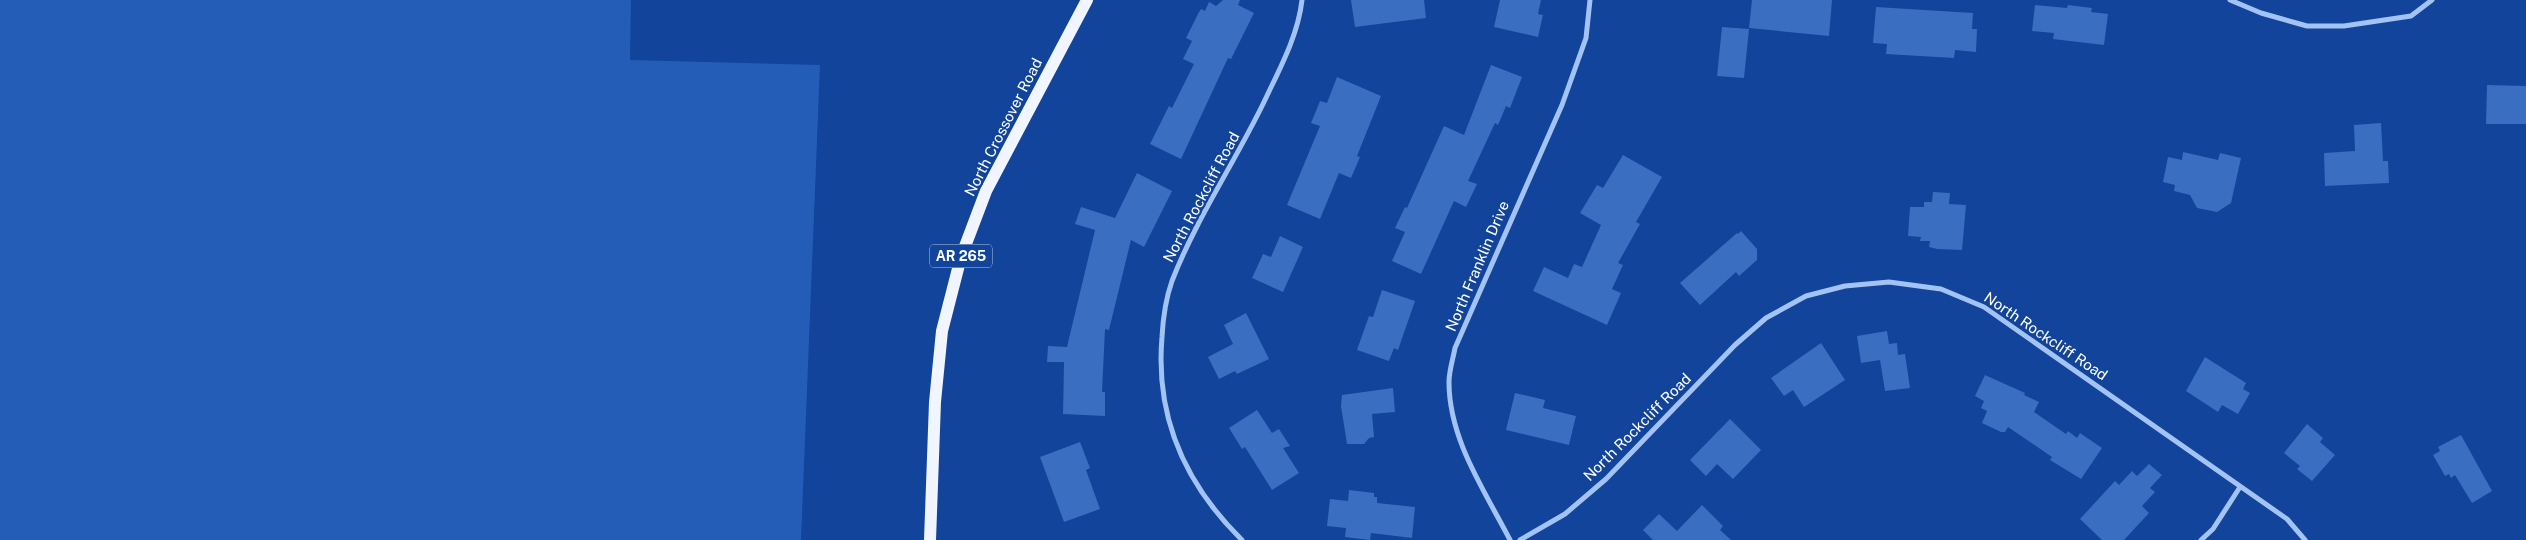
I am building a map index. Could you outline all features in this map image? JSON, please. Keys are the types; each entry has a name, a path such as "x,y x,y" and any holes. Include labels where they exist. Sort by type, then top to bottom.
{"main road":[{"name":"North Crossover Road","path":"930,540 935,402 942,330 961,257 986,190 1087,0"}],"street":[{"name":"North Rockcliff Road","path":"1242,540 1217,515 1200,492 1179,450 1163,398 1160,364 1163,321 1171,283 1184,252 1248,134 1290,47 1302,0"},
{"name":"North Franklin Drive","path":"1510,540 1462,446 1452,413 1449,381 1455,348 1562,105 1586,38 1590,0"},
{"path":"2230,0 2261,13 2307,26 2344,26 2411,16 2432,0"},
{"name":"North Rockcliff Road","path":"1520,540 1565,514 1606,479 1735,345 1766,318 1806,296 1845,286 1889,282 1941,289 1984,307 2287,519 2306,540"},
{"path":"2201,540 2213,529 2240,487"}],"shaded area":[{"path":"0,0 631,0 630,60 820,65 801,540 0,540"}],"building":[{"path":"1223,0 1240,0 1238,5 1254,13 1231,59 1228,58 1181,159 1150,144 1169,106 1172,108 1194,64 1183,59 1192,41 1186,38 1199,12 1201,9 1205,11 1209,2 1216,6"},
{"path":"1351,0 1424,0 1426,18 1355,27"},
{"path":"1500,0 1541,0 1538,14 1543,15 1538,37 1494,27"},
{"path":"1752,0 1832,0 1829,36 1749,28"},
{"path":"2035,5 2067,8 2068,5 2092,8 2091,12 2108,14 2104,45 2053,39 2054,33 2032,31"},
{"path":"1876,7 1973,13 1972,29 1977,29 1976,52 1955,50 1954,58 1886,54 1887,44 1873,43"},
{"path":"1722,27 1749,29 1744,78 1717,76"},
{"path":"1491,65 1522,77 1510,108 1506,106 1498,125 1495,123 1468,181 1477,184 1466,207 1454,201 1421,274 1392,261 1405,232 1395,228 1405,207 1407,208 1444,126 1464,135"},
{"path":"1337,77 1381,96 1357,156 1360,157 1351,178 1339,173 1320,219 1287,205 1320,126 1311,123 1320,101 1327,103"},
{"path":"2487,85 2526,86 2526,124 2486,124"},
{"path":"2381,123 2383,161 2388,161 2389,183 2325,186 2324,153 2355,151 2354,125"},
{"path":"2183,152 2218,160 2220,153 2241,158 2231,203 2217,212 2197,208 2190,195 2174,191 2175,185 2163,182 2168,157 2182,160"},
{"path":"1623,155 1662,177 1636,222 1640,224 1618,263 1623,265 1612,289 1621,293 1607,325 1533,291 1544,267 1568,278 1574,264 1582,267 1601,225 1580,213 1597,185 1603,188"},
{"path":"1137,173 1172,191 1144,247 1131,240 1109,330 1105,329 1102,392 1105,392 1105,416 1063,414 1064,362 1047,362 1048,346 1067,347 1095,230 1075,224 1081,207 1115,218"},
{"path":"1933,192 1950,193 1949,204 1966,205 1962,250 1929,247 1930,241 1920,241 1921,237 1908,236 1910,207 1924,207 1924,202 1932,202"},
{"path":"1741,231 1757,249 1757,260 1739,276 1736,272 1700,305 1680,283"},
{"path":"1280,236 1303,247 1283,292 1252,278 1263,254 1271,257"},
{"path":"1382,290 1415,301 1398,350 1394,348 1389,361 1357,350 1369,316 1373,317"},
{"path":"1246,313 1269,359 1237,374 1235,371 1219,379 1208,357 1233,344 1224,325"},
{"path":"1887,331 1889,344 1897,343 1898,355 1905,354 1910,388 1885,391 1880,360 1861,363 1857,336"},
{"path":"1821,343 1845,380 1804,407 1793,390 1784,396 1771,378"},
{"path":"2205,357 2246,383 2243,389 2250,393 2238,414 2222,405 2218,412 2186,391"},
{"path":"1985,375 2025,393 2024,395 2039,402 2034,412 2066,434 2068,431 2077,438 2080,433 2102,448 2081,479 2050,460 2052,457 2008,427 2005,432 2001,432 1982,423 1987,411 1981,408 1984,401 1975,396"},
{"path":"1393,388 1395,412 1372,414 1374,437 1369,438 1364,444 1347,444 1341,406 1342,395"},
{"path":"1515,393 1545,400 1543,408 1576,416 1569,445 1506,430"},
{"path":"1257,410 1272,433 1279,429 1290,446 1283,448 1299,473 1272,490 1245,447 1242,449 1229,428"},
{"path":"1730,419 1761,450 1733,479 1717,464 1706,476 1690,460"},
{"path":"2307,424 2323,438 2320,442 2335,455 2312,481 2297,469 2300,466 2284,453"},
{"path":"2461,435 2492,491 2472,503 2455,475 2451,478 2449,474 2445,476 2433,455 2440,451 2438,447"},
{"path":"1080,442 1090,468 1086,470 1100,509 1064,522 1040,457"},
{"path":"2149,464 2162,475 2150,488 2155,492 2142,506 2149,513 2124,540 2102,540 2080,519 2115,481 2119,485 2132,471 2137,476"},
{"path":"1349,490 1374,493 1374,497 1377,497 1377,503 1415,507 1412,538 1371,533 1370,540 1345,537 1346,528 1327,526 1330,499 1348,501"},
{"path":"1702,505 1723,526 1720,530 1731,540 1653,540 1643,530 1659,514 1677,531"}]}
